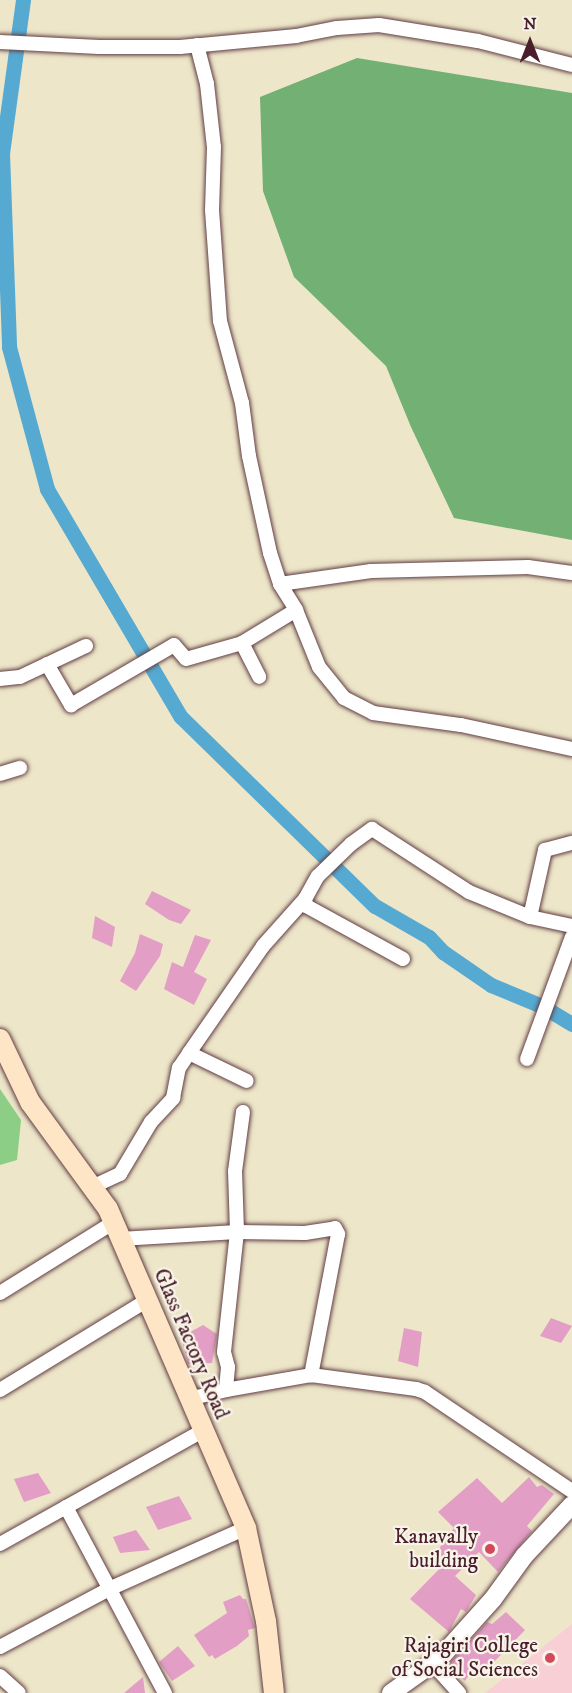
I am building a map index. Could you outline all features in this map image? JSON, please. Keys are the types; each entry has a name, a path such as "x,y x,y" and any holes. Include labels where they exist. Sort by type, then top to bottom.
{"main road":[{"name":"Glass Factory Road","path":"0,1039 30,1102 108,1209 202,1431 246,1528 266,1621 274,1693"}],"street":[{"path":"0,42 99,47 197,45 297,36 337,28 380,24 478,41 572,65"},
{"path":"197,45 207,84 213,147 213,231 220,321 242,403 249,456 270,553 280,584 296,610 319,667 344,698 373,713 461,725 572,749"},
{"path":"280,584 371,571 528,567 572,573"},
{"path":"47,664 71,705 174,645 186,659 242,643 296,610"},
{"path":"242,643 259,677"},
{"path":"0,679 21,677 86,646"},
{"path":"0,774 20,768"},
{"path":"92,1187 120,1174 151,1122 173,1098 179,1068 263,946 305,899 329,865 351,844 372,829 468,892 530,917 572,926"},
{"path":"530,917 545,849 572,843"},
{"path":"305,899 306,906 403,959"},
{"path":"527,1059 572,937"},
{"path":"189,1053 247,1081"},
{"path":"225,1390 228,1367 224,1352 237,1232 235,1171 243,1112"},
{"path":"0,1293 117,1230 305,1233 335,1228 338,1234 311,1375"},
{"path":"0,1390 146,1301"},
{"path":"188,1398 311,1375 331,1376 425,1392 572,1491"},
{"path":"0,1544 202,1431"},
{"path":"391,1693 433,1664 493,1599 525,1555 572,1505"},
{"path":"66,1507 165,1693"},
{"path":"0,1647 109,1588 246,1528"},
{"path":"433,1664 459,1693"},
{"path":"0,1676 19,1693"}],"shaded area":[{"name":"Rajagiri College of Social Sciences","path":"572,1624 572,1693 485,1693"}],"green space":[{"path":"357,58 572,93 572,540 454,518 411,427 386,366 294,277 263,191 260,97"},
{"path":"0,1089 21,1120 17,1160 0,1165"}],"building":[{"path":"152,891 191,910 181,924 169,920 145,904"},
{"path":"95,916 115,927 112,947 92,938"},
{"path":"140,934 163,944 160,956 136,991 120,981 135,953"},
{"path":"195,935 211,940 194,972 207,979 194,1005 164,989 172,962 183,967"},
{"path":"551,1318 572,1326 561,1343 540,1336"},
{"path":"203,1325 217,1334 212,1363 188,1364 181,1337"},
{"path":"404,1328 422,1332 418,1367 398,1361"},
{"path":"38,1473 51,1493 24,1502 14,1479"},
{"path":"529,1477 537,1487 542,1485 554,1494 527,1526 532,1531 498,1572 479,1552 455,1576 476,1595 466,1612 461,1609 449,1632 410,1599 445,1563 435,1554 454,1528 438,1512 477,1478 502,1503"},
{"path":"179,1496 192,1519 158,1530 146,1507"},
{"path":"136,1530 150,1550 120,1553 113,1537"},
{"path":"240,1595 246,1599 255,1628 248,1630 249,1636 237,1646 215,1659 212,1655 209,1657 194,1635 227,1613 223,1602"},
{"path":"506,1612 525,1630 486,1670 477,1663 465,1681 448,1665 487,1622 492,1624"},
{"path":"178,1646 195,1666 172,1681 159,1662"},
{"path":"143,1677 145,1693 124,1693"}],"waterway":[{"path":"23,0 2,153 9,347 47,489 181,717 375,906 429,937 443,952 491,985 542,1006 572,1024"}],"place":[{"name":"Kanavally building","path":"490,1549"},
{"name":"Rajagiri College of Social Sciences","path":"550,1658"}]}
